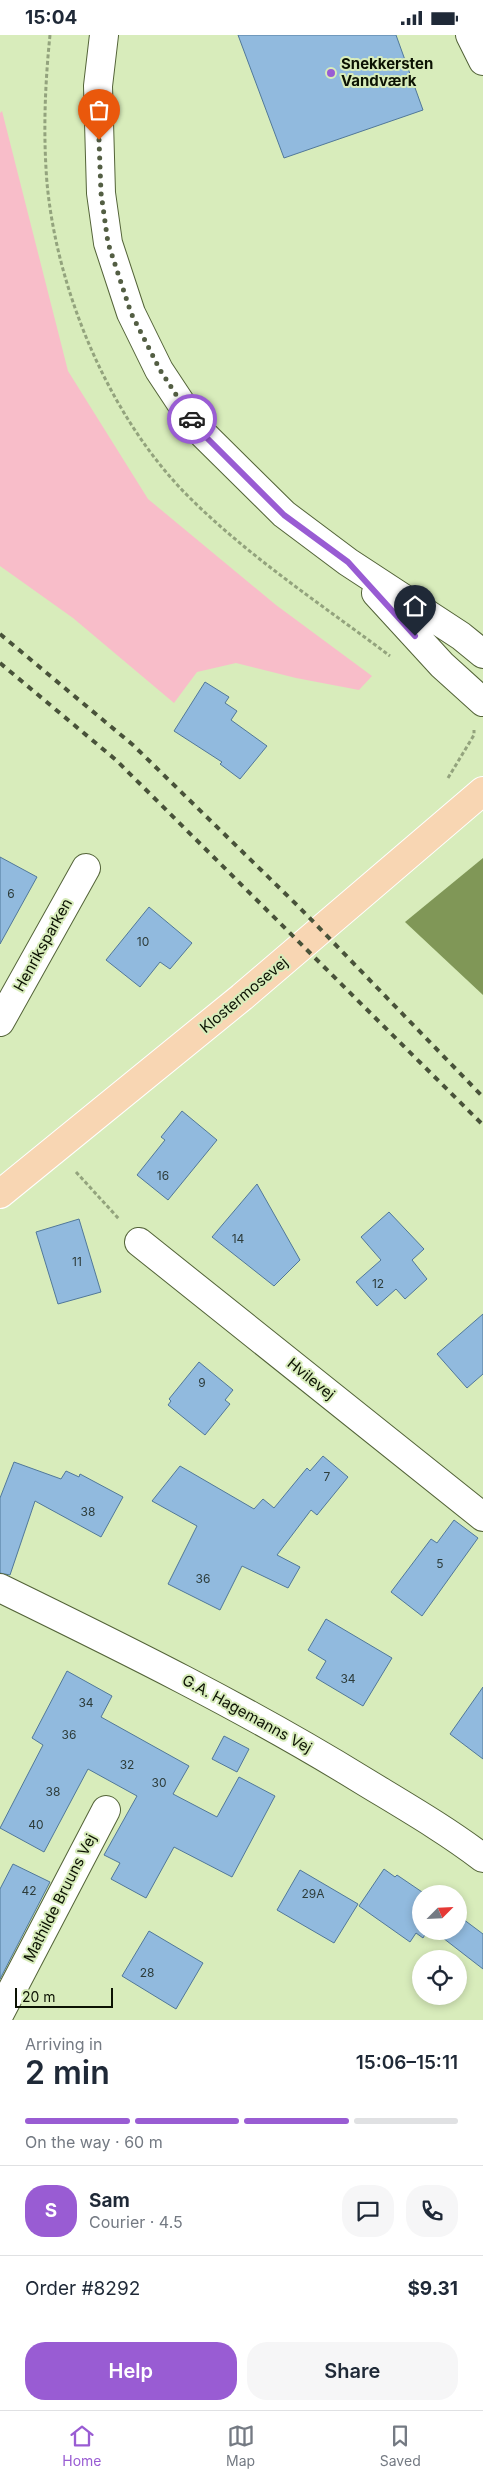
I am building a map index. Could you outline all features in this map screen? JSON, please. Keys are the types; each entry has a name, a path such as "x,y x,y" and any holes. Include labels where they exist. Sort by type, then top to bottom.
{"main road":[{"name":"Klostermosevej","path":"0,1194 242,997 483,791"}],"street":[{"path":"104,35 98,86 101,193 108,243 131,313 160,370 198,429 284,515 348,562 461,636 483,654"},
{"path":"470,35 483,61"},
{"path":"348,562 442,665 483,702"},
{"name":"Henriksparken","path":"0,1022 86,868"},
{"name":"Hvilevej","path":"139,1242 483,1517"},
{"name":"G.A. Hagemanns Vej","path":"0,1588 156,1664 306,1745 451,1834 483,1858"},
{"name":"Mathilde Bruuns Vej","path":"0,2013 106,1810"}],"path":[{"path":"56,1149 139,1242"}],"shaded area":[{"path":"2,111 68,371 148,499 276,605 372,676 359,690 296,678 236,663 197,672 174,703 73,618 0,566 0,113"},
{"path":"483,858 483,995 405,922"}],"building":[{"name":"Snekkersten Vandværk","path":"238,35 396,35 423,110 284,158"},
{"path":"205,682 229,697 225,703 237,711 231,720 267,746 240,779 220,764 222,762 174,731"},
{"path":"0,857 37,877 0,944"},
{"path":"149,907 192,943 170,969 160,962 140,987 106,960"},
{"path":"182,1111 217,1140 168,1200 137,1175 165,1140 161,1137"},
{"path":"257,1184 300,1260 274,1286 212,1237"},
{"path":"389,1212 424,1249 412,1260 427,1279 405,1299 396,1289 377,1306 356,1282 381,1260 361,1237"},
{"path":"79,1219 101,1292 58,1304 36,1232"},
{"path":"483,1314 483,1374 467,1388 437,1354"},
{"path":"199,1362 233,1390 225,1400 230,1404 205,1435 168,1405 171,1401 169,1399"},
{"path":"323,1456 348,1477 317,1515 311,1510 277,1555 300,1567 288,1588 242,1566 220,1610 168,1584 197,1526 152,1501 180,1466 254,1509 263,1499 274,1508 307,1468 310,1471"},
{"path":"14,1462 61,1479 66,1471 79,1477 80,1474 123,1497 101,1537 35,1501 10,1575 0,1573 0,1498"},
{"path":"454,1520 478,1538 422,1616 391,1592 431,1539 437,1543"},
{"path":"326,1619 392,1658 363,1706 316,1678 326,1661 308,1650"},
{"path":"67,1671 112,1696 101,1717 189,1766 173,1794 217,1817 239,1777 275,1796 232,1877 174,1847 146,1898 111,1879 120,1863 104,1855 137,1796 88,1769 44,1852 0,1828 43,1745 32,1738"},
{"path":"483,1687 483,1759 450,1734"},
{"path":"224,1736 249,1749 237,1772 212,1759"},
{"path":"13,1864 50,1882 0,1979 0,1889"},
{"path":"384,1869 395,1877 397,1875 412,1885 412,1939 410,1942 359,1906"},
{"path":"300,1870 358,1904 334,1943 277,1910"},
{"path":"468,1923 483,1934 483,1969 467,1957 467,1950 458,1950 446,1940 468,1940"},
{"path":"149,1931 203,1963 176,2009 122,1976"}],"railway":[{"path":"0,634 133,745 299,907 483,1097"},
{"path":"0,663 116,760 483,1125"}],"way so far":[{"path":"99,140 101,193 108,243 131,313 160,370 192,419"}],"place":[{"name":"Snekkersten Vandværk","path":"331,73"}],"route":[{"path":"192,419 198,429 284,515 348,562 415,636"}]}
